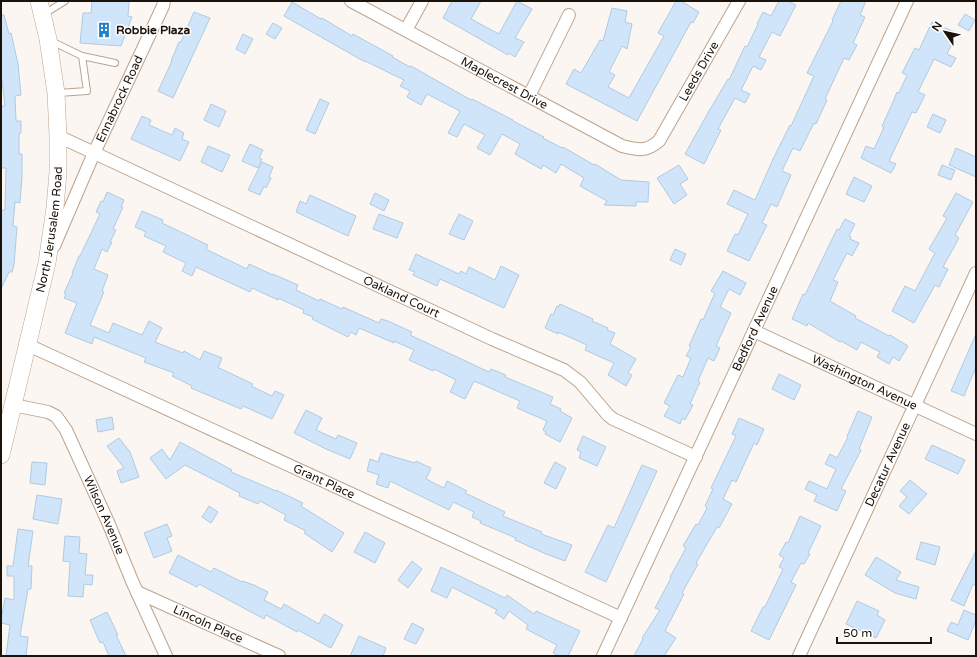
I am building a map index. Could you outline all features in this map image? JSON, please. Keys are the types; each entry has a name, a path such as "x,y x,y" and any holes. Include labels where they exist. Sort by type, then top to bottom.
{"main road":[{"name":"North Jerusalem Road","path":"1,455 47,263 55,208 58,172 56,93 48,39 41,8"}],"street":[{"name":"Ennabrock Road","path":"47,263 94,153 164,1"},
{"name":"Maplecrest Drive","path":"351,1 622,146 636,149 648,148 659,141"},
{"path":"406,30 422,1"},
{"name":"Leeds Drive","path":"659,141 739,1"},
{"name":"Bedford Avenue","path":"604,656 907,1"},
{"path":"529,96 569,15"},
{"name":"Ennabrock Road","path":"58,136 94,153"},
{"name":"Oakland Court","path":"94,153 492,339 564,370 580,382 613,419 696,457"},
{"name":"Decatur Avenue","path":"799,656 976,273"},
{"name":"Washington Avenue","path":"754,331 976,434"},
{"name":"Grant Place","path":"28,345 621,618"},
{"name":"Wilson Avenue","path":"13,405 48,412 56,416 66,430 166,656"},
{"name":"Lincoln Place","path":"137,592 279,656"}],"lane":[{"path":"41,8 64,1"},
{"path":"48,39 82,56 115,63"},
{"path":"56,93 87,91 82,56"}],"building":[{"name":"Robbie Plaza","path":"92,1 129,1 128,16 132,17 121,46 80,43 83,13 91,13"},
{"path":"452,1 481,1 471,19 499,34 517,1 532,9 515,38 524,42 515,57 509,53 508,55 443,18"},
{"path":"676,1 681,1 699,12 693,23 691,22 637,121 566,84 574,69 581,73 600,40 603,41 612,8 627,11 625,22 632,24 627,49 622,46 609,72 615,75 608,87 629,98 664,36 658,33"},
{"path":"779,1 788,1 796,5 780,36 772,32 759,57 766,60 761,70 753,66 741,90 750,94 745,103 735,98 718,129 721,130 704,164 685,154 728,79 729,80 745,46 747,47 763,12 771,16"},
{"path":"841,1 866,1 860,15 865,17 853,43 857,45 849,60 844,58 825,99 827,100 816,124 814,123 800,151 793,148 782,171 791,175 777,207 771,204 762,223 767,225 749,261 727,251 735,234 738,235 748,214 727,204 734,190 755,200 774,157 790,125 791,126 814,76 807,73 833,21 832,20"},
{"path":"292,2 352,36 353,34 471,100 472,99 513,120 544,137 543,138 562,148 563,147 594,165 595,164 621,180 649,182 648,202 636,202 636,206 604,205 607,201 580,186 584,178 561,164 556,173 543,165 541,169 515,154 520,144 502,134 490,155 477,148 485,135 464,124 457,137 448,133 460,111 427,94 421,105 407,97 410,91 400,86 404,80 365,62 284,16"},
{"path":"194,12 210,18 173,98 158,91 179,42 181,42"},
{"path":"965,14 975,20 969,31 958,25"},
{"path":"1,15 4,15 9,34 11,33 18,64 21,95 15,96 16,121 21,121 21,133 19,133 19,154 22,154 22,177 20,203 15,202 13,226 17,227 14,265 12,272 9,272 1,289 1,210 5,210 6,168 1,168 1,106 5,106 1,73"},
{"path":"932,22 957,33 947,54 956,58 951,67 934,59 918,92 925,95 916,113 912,112 889,161 896,164 891,173 861,158 866,146 874,149 897,92 899,93 907,75 902,73 915,48 919,50"},
{"path":"273,23 282,28 275,39 266,34"},
{"path":"243,34 253,39 245,54 236,49"},
{"path":"320,99 329,103 315,134 306,130"},
{"path":"211,104 226,111 219,127 204,120"},
{"path":"933,114 946,120 940,133 927,127"},
{"path":"142,116 151,120 149,125 172,135 175,128 184,133 182,139 189,142 180,161 131,139"},
{"path":"250,144 263,150 259,158 262,159 258,168 242,161"},
{"path":"208,146 230,155 222,172 201,162"},
{"path":"956,148 976,157 976,177 949,165"},
{"path":"262,162 273,167 269,177 271,178 266,188 264,186 260,195 248,190"},
{"path":"679,165 688,179 680,184 687,195 674,204 657,178"},
{"path":"942,165 955,170 951,180 938,175"},
{"path":"854,177 872,186 864,202 846,194"},
{"path":"107,192 124,200 121,207 123,207 113,229 116,230 110,242 112,242 107,252 102,249 94,269 108,275 102,291 104,292 90,325 109,333 113,323 142,335 149,321 162,328 155,342 183,353 184,351 200,360 204,351 222,358 218,368 253,384 251,386 272,396 275,391 284,395 272,419 243,406 241,409 191,388 192,386 172,376 174,373 144,362 146,358 94,337 92,344 65,333 77,303 64,298 66,294 64,293 79,256 100,214 96,212 101,201 103,202"},
{"path":"375,193 389,200 384,211 370,204"},
{"path":"956,193 973,202 955,235 959,238 943,267 948,269 939,287 935,285 914,323 892,311 905,286 915,291 935,253 929,249 947,218 943,216"},
{"path":"310,195 356,216 348,236 296,212 300,201 306,204"},
{"path":"142,211 163,220 162,223 208,245 206,249 247,269 249,264 298,285 296,290 319,301 320,299 342,309 343,307 379,323 381,319 388,321 412,332 410,335 489,372 491,369 506,375 505,377 553,397 550,404 561,409 560,411 572,418 560,442 545,434 546,432 543,430 547,421 517,408 520,401 474,381 465,399 450,392 456,380 434,369 433,371 409,360 414,350 359,328 356,335 351,332 348,337 312,319 313,317 303,313 304,310 278,298 278,300 252,288 250,292 196,267 192,276 182,271 186,263 163,252 166,246 144,236 146,232 135,227"},
{"path":"379,214 403,223 397,238 373,229"},
{"path":"459,214 473,221 464,240 449,234"},
{"path":"845,219 855,224 849,236 851,237 850,239 859,243 852,256 847,253 833,280 838,282 830,301 856,316 855,318 889,336 890,335 908,346 899,361 893,357 889,364 877,357 880,352 861,342 857,350 808,323 807,326 792,319 803,294 805,295 837,229 839,230"},
{"path":"675,249 686,254 681,265 670,260"},
{"path":"416,254 459,274 461,271 466,274 469,267 495,280 501,266 519,275 504,308 440,279 437,286 413,275 415,272 409,270"},
{"path":"723,271 746,283 740,295 729,289 720,307 731,313 716,346 720,348 714,361 708,358 698,381 700,382 690,404 693,405 685,420 682,418 680,424 664,416 670,406 664,403 678,375 683,377 691,358 686,356 691,347 689,346 715,293 711,291"},
{"path":"560,304 593,319 592,321 615,333 610,344 636,359 628,373 632,375 626,386 608,375 614,363 585,350 587,345 545,328 551,314 553,315 557,306 559,307"},
{"path":"976,334 976,367 964,396 951,391"},
{"path":"779,374 801,385 794,400 772,389"},
{"path":"306,410 322,418 316,430 336,439 338,435 357,443 350,459 294,433"},
{"path":"858,411 872,417 859,449 861,450 841,489 846,491 837,511 814,501 817,495 805,489 809,481 827,489 836,469 825,464 830,454 837,458 848,437 847,436"},
{"path":"112,417 114,429 98,432 96,420"},
{"path":"739,418 764,429 757,445 754,443 736,482 732,480 723,499 732,504 719,528 717,527 696,563 698,564 682,593 684,594 665,631 676,638 664,656 634,656 643,639 642,638 660,610 655,608 686,548 683,546 696,524 698,525 707,508 705,506 713,489 711,488 736,436 732,434"},
{"path":"583,436 606,447 597,466 579,458 581,452 577,450"},
{"path":"119,438 130,452 139,477 121,483 117,471 124,468 107,446"},
{"path":"180,442 232,470 231,472 276,490 303,503 301,506 344,533 332,552 304,533 306,531 284,520 286,515 260,501 258,504 239,496 240,493 185,465 166,479 150,458 162,449 170,460"},
{"path":"932,445 965,460 958,474 925,459"},
{"path":"381,453 415,463 416,461 431,468 426,479 444,488 447,481 467,491 465,493 505,512 503,516 542,532 541,534 572,545 565,561 546,554 515,540 516,538 480,523 481,521 472,517 474,512 453,502 449,510 390,481 388,488 376,484 379,475 367,471 370,459 378,462"},
{"path":"32,462 47,463 45,485 30,483"},
{"path":"555,462 566,468 556,489 544,483"},
{"path":"642,465 657,471 606,582 585,572 608,525 614,528"},
{"path":"910,480 927,494 909,514 899,506 907,497 900,491"},
{"path":"37,495 62,499 58,524 33,519"},
{"path":"209,506 218,512 211,523 202,517"},
{"path":"800,516 821,526 808,553 810,554 804,564 801,563 791,582 796,585 769,640 751,631 763,607 765,607 783,569 779,567 784,558 779,555 786,542 788,543"},
{"path":"167,524 172,536 167,538 172,551 154,558 144,533"},
{"path":"18,529 33,531 28,566 32,566 31,589 28,589 20,636 28,637 26,656 6,656 10,625 1,623 1,620 5,598 14,600 14,576 7,576 7,566 13,566"},
{"path":"365,532 385,543 375,563 354,552"},
{"path":"65,536 80,537 79,553 87,554 85,575 93,575 92,585 84,584 83,597 68,596 70,562 63,561"},
{"path":"921,542 940,547 935,565 916,559"},
{"path":"976,551 976,586 973,584 964,606 951,600"},
{"path":"178,555 211,572 214,568 242,582 254,585 268,592 264,600 281,609 284,604 319,624 324,614 343,625 331,648 266,615 264,619 199,584 197,587 169,573"},
{"path":"876,557 901,572 896,580 919,587 916,599 895,593 865,575"},
{"path":"412,561 422,569 408,588 398,580"},
{"path":"441,567 505,598 507,595 534,614 536,611 580,631 568,656 559,656 553,653 557,645 526,629 528,625 509,611 504,619 495,613 497,610 452,587 447,598 431,591"},
{"path":"857,601 879,611 877,615 885,620 876,638 846,624"},
{"path":"964,610 976,615 976,620 968,640 947,631 951,622 958,625"},
{"path":"107,612 126,656 109,656 103,642 100,643 90,620"},
{"path":"412,623 424,629 416,644 404,639"},
{"path":"359,636 386,648 383,656 350,656"}],"place":[{"name":"Robbie Plaza","path":"104,30"}]}
